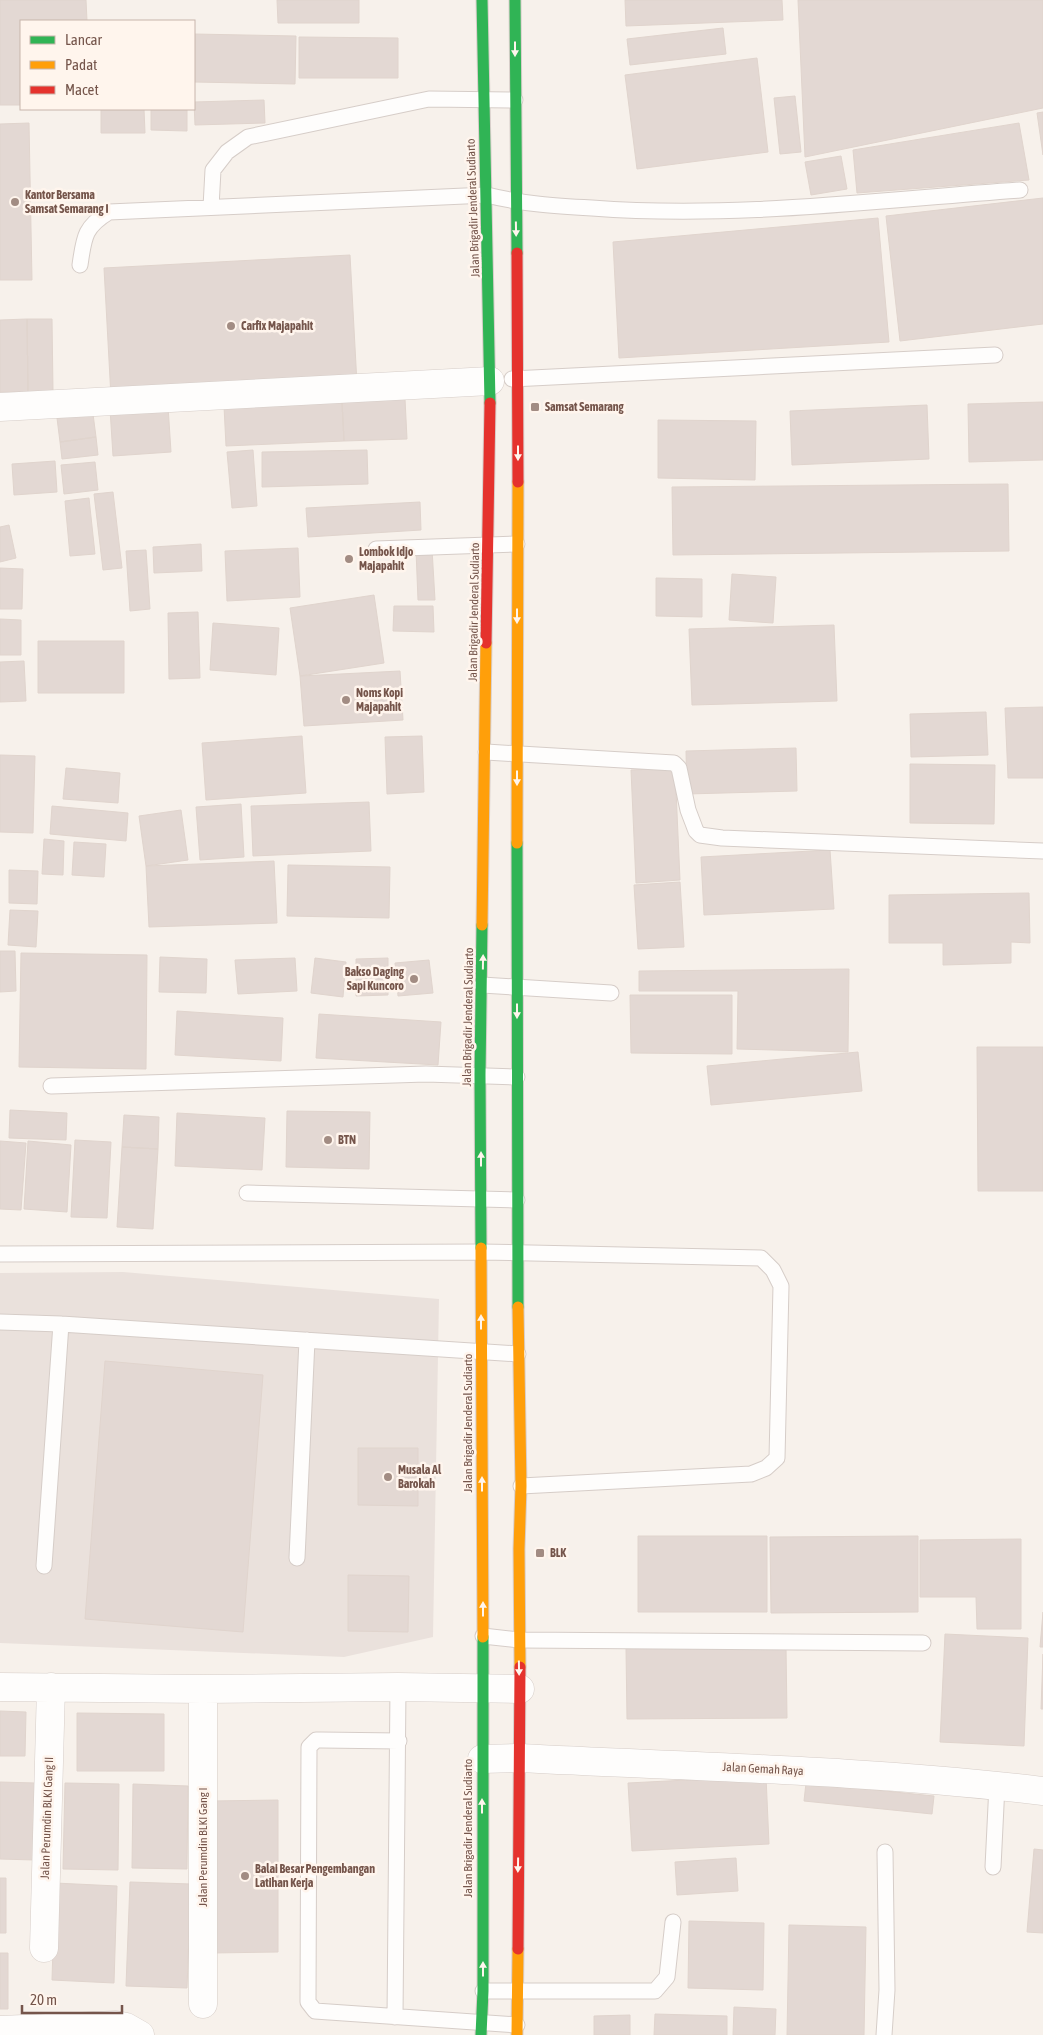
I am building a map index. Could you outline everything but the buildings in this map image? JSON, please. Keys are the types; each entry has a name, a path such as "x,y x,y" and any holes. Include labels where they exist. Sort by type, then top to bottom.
{"main road":[{"name":"Jalan Brigadir Jenderal Sudiarto","path":"481,2029 483,1991 483,1636 480,1075 489,827 486,752 490,381 482,0"},
{"path":"515,0 518,379 516,754 513,828 517,987 517,1254 521,1486 517,2030"}],"street":[{"path":"0,407 490,381"},
{"path":"0,1687 203,1690 398,1687 520,1689"},
{"name":"Jalan Perumdin BLKI Gang II","path":"44,1948 51,1687"},
{"name":"Jalan Perumdin BLKI Gang I","path":"203,1690 203,2004"},
{"name":"Jalan Gemah Raya","path":"482,1759 519,1758 817,1772 997,1785 1043,1791"},
{"path":"0,2030 116,2025 126,2027 140,2035"}],"lane":[{"path":"211,207 213,170 227,152 248,137 429,99 515,100"},
{"path":"80,265 84,238 96,220 109,212 487,195 516,202 617,210 728,212 1020,190"},
{"path":"490,381 995,355"},
{"path":"376,549 517,544"},
{"path":"486,752 674,763 679,768 693,824 700,835 722,838 1043,851"},
{"path":"482,985 611,993"},
{"path":"51,1086 426,1074 517,1076"},
{"path":"247,1193 517,1200"},
{"path":"0,1254 480,1252 761,1258 773,1270 781,1286 777,1458 766,1468 751,1474 521,1486"},
{"path":"0,1322 60,1324 518,1354"},
{"path":"44,1566 60,1324"},
{"path":"297,1558 307,1340"},
{"path":"483,1636 519,1640 923,1643"},
{"path":"395,2016 398,1687"},
{"path":"399,1741 316,1740 308,1754 308,2002 315,2011 395,2016 481,2029 517,2030"},
{"path":"993,1867 997,1785"},
{"path":"884,2035 887,1990 885,1852"},
{"path":"483,1991 655,1992 667,1977 673,1922"}],"shaded area":[{"path":"123,1272 439,1299 433,1637 344,1657 0,1643 0,1273"}],"traffic: fast":[{"path":"482,0 490,403"},
{"path":"515,0 517,253"},
{"path":"517,843 518,1307"},
{"path":"481,1248 480,1075 482,925"},
{"path":"481,2035 483,1991 483,1637"}],"traffic: slow":[{"path":"517,843 518,482"},
{"path":"482,925 486,643"},
{"path":"481,1248 483,1637"},
{"path":"518,1307 521,1486 519,1549 520,1667"},
{"path":"517,2035 518,1949"}],"traffic: jam":[{"path":"517,253 518,482"},
{"path":"486,643 490,403"},
{"path":"518,1949 520,1667"}],"place":[{"name":"Kantor Bersama Samsat Semarang I","path":"15,202"},
{"name":"Carfix Majapahit","path":"231,326"},
{"name":"Samsat Semarang","path":"535,407"},
{"name":"Lombok Idjo Majapahit","path":"349,559"},
{"name":"Noms Kopi Majapahit","path":"346,700"},
{"name":"Bakso Daging Sapi Kuncoro","path":"414,979"},
{"name":"BTN","path":"328,1140"},
{"name":"Musala Al Barokah","path":"388,1477"},
{"name":"BLK","path":"540,1553"},
{"name":"Balai Besar Pengembangan Latihan Kerja","path":"245,1876"}]}
